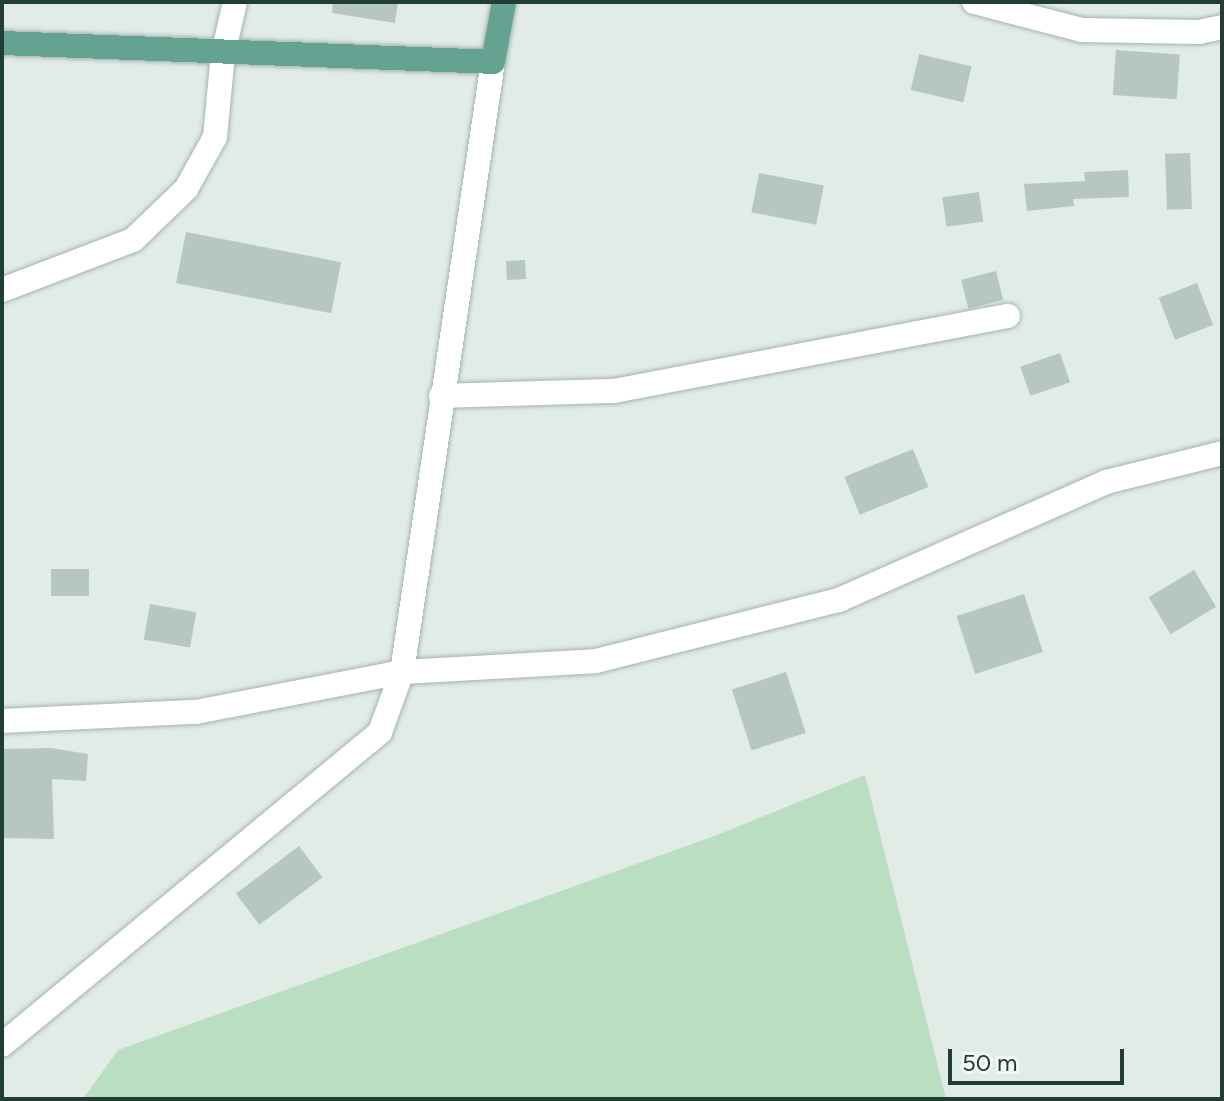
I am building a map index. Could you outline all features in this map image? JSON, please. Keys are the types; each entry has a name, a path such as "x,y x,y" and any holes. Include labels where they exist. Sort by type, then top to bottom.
{"main road":[{"path":"2,43 223,54 493,62 504,2"}],"street":[{"path":"2,290 133,240 186,189 215,137 223,54 235,2"},
{"path":"974,2 1082,30 1199,32 1222,27"},
{"path":"2,1045 380,732 402,672 493,62"},
{"path":"441,396 614,391 1008,316"},
{"path":"2,721 196,712 402,672 596,661 839,600 1106,482 1222,453"}],"green space":[{"path":"865,775 946,1099 83,1099 118,1050 717,835"}],"building":[{"path":"333,2 398,2 395,23 332,13"},
{"path":"1116,50 1180,54 1177,99 1113,95"},
{"path":"919,54 972,66 963,102 911,90"},
{"path":"1190,153 1192,209 1167,210 1165,154"},
{"path":"1128,170 1129,197 1073,199 1074,206 1027,211 1024,184 1085,181 1084,172"},
{"path":"759,173 824,186 816,225 751,212"},
{"path":"979,192 983,222 947,227 942,197"},
{"path":"186,232 341,262 331,313 176,283"},
{"path":"525,260 526,279 507,280 506,261"},
{"path":"996,271 1003,300 968,309 961,280"},
{"path":"1197,283 1213,325 1175,340 1159,298"},
{"path":"1060,353 1070,382 1030,396 1020,367"},
{"path":"913,449 928,487 860,515 844,477"},
{"path":"51,569 89,569 89,596 51,596"},
{"path":"1194,570 1216,607 1171,634 1149,597"},
{"path":"1024,594 1043,652 975,674 956,616"},
{"path":"150,604 196,612 190,648 144,639"},
{"path":"786,672 806,733 752,750 732,690"},
{"path":"51,748 88,754 86,781 52,779 54,839 2,838 2,749"},
{"path":"299,846 322,877 259,925 236,894"}]}
